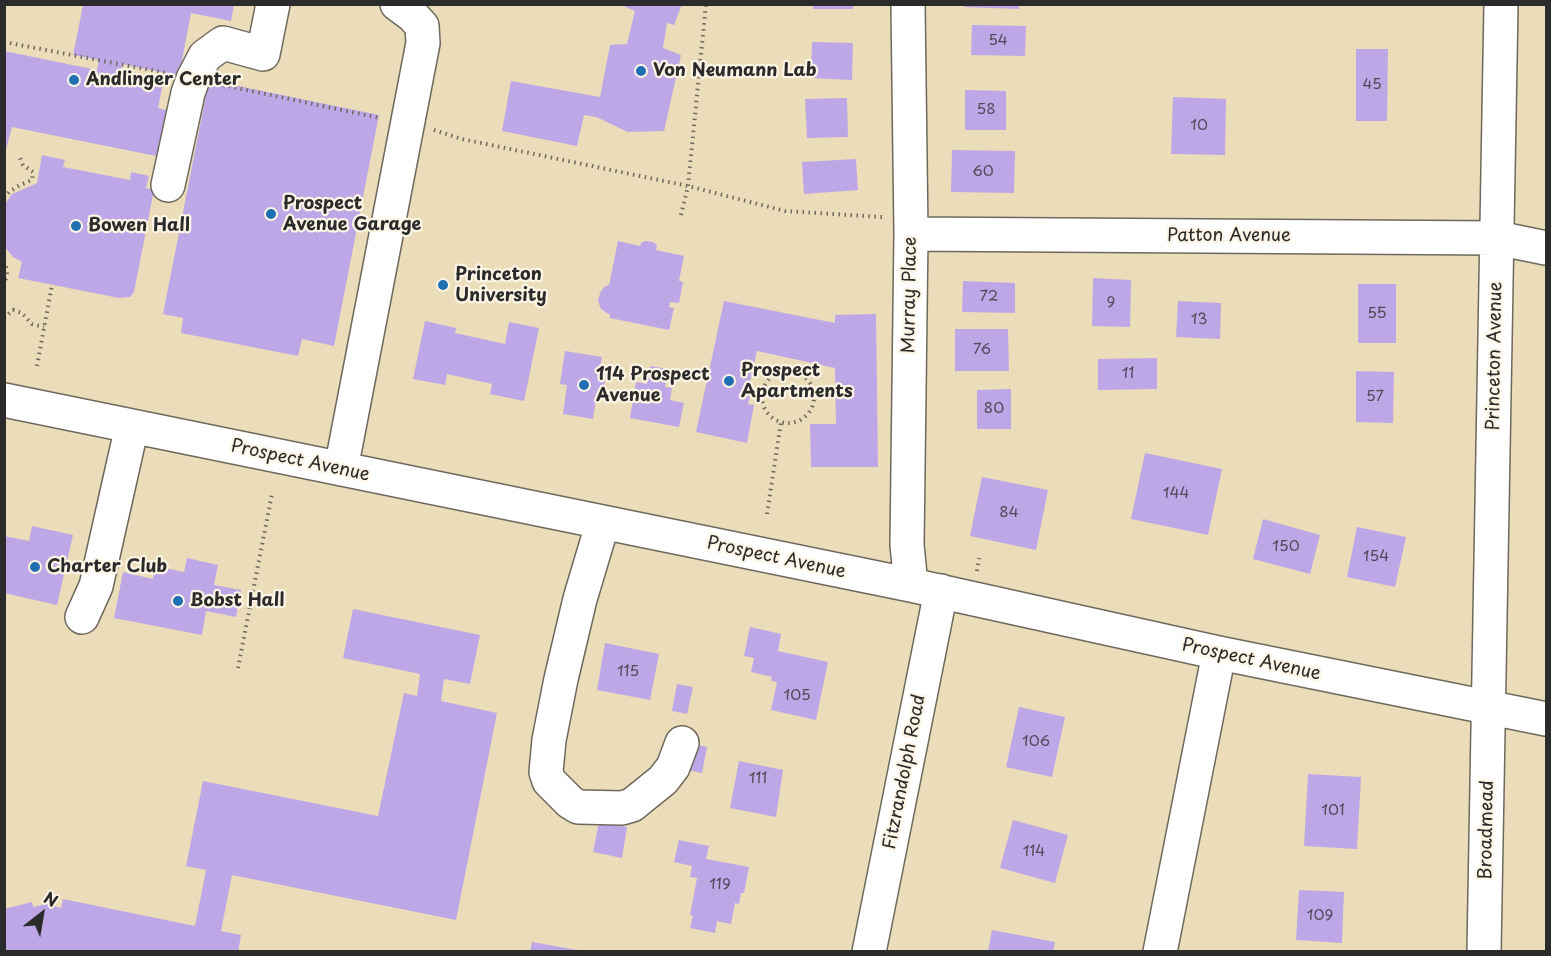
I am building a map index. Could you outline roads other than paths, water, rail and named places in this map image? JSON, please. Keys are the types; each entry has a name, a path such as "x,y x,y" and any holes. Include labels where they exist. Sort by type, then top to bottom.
{"street":[{"path":"168,185 188,93 205,56 222,44 263,54 273,4"},
{"path":"341,469 423,43 422,26 397,4"},
{"name":"Murray Place","path":"908,4 899,226 907,545 926,588"},
{"name":"Princeton Avenue","path":"1490,708 1501,4"},
{"name":"Patton Avenue","path":"899,226 1497,238 1546,248"},
{"name":"Prospect Avenue","path":"4,400 926,588 1219,653 1546,719"},
{"path":"82,617 96,586 132,426"},
{"path":"603,522 580,598 561,679 549,740 546,772 549,781 578,807 622,808 632,805 668,773 682,743"},
{"name":"Fitzrandolph Road","path":"869,951 926,588"},
{"path":"1160,951 1219,653"},
{"name":"Broadmead","path":"1484,951 1490,708"}],"place":[{"name":"Von Neumann Lab","path":"641,71"},
{"name":"Andlinger Center","path":"74,80"},
{"name":"Prospect Avenue Garage","path":"271,214"},
{"name":"Bowen Hall","path":"76,226"},
{"name":"Princeton University","path":"443,285"},
{"name":"Prospect Apartments","path":"729,381"},
{"name":"114 Prospect Avenue","path":"584,385"},
{"name":"Charter Club","path":"35,567"},
{"name":"Bobst Hall","path":"178,601"}]}
